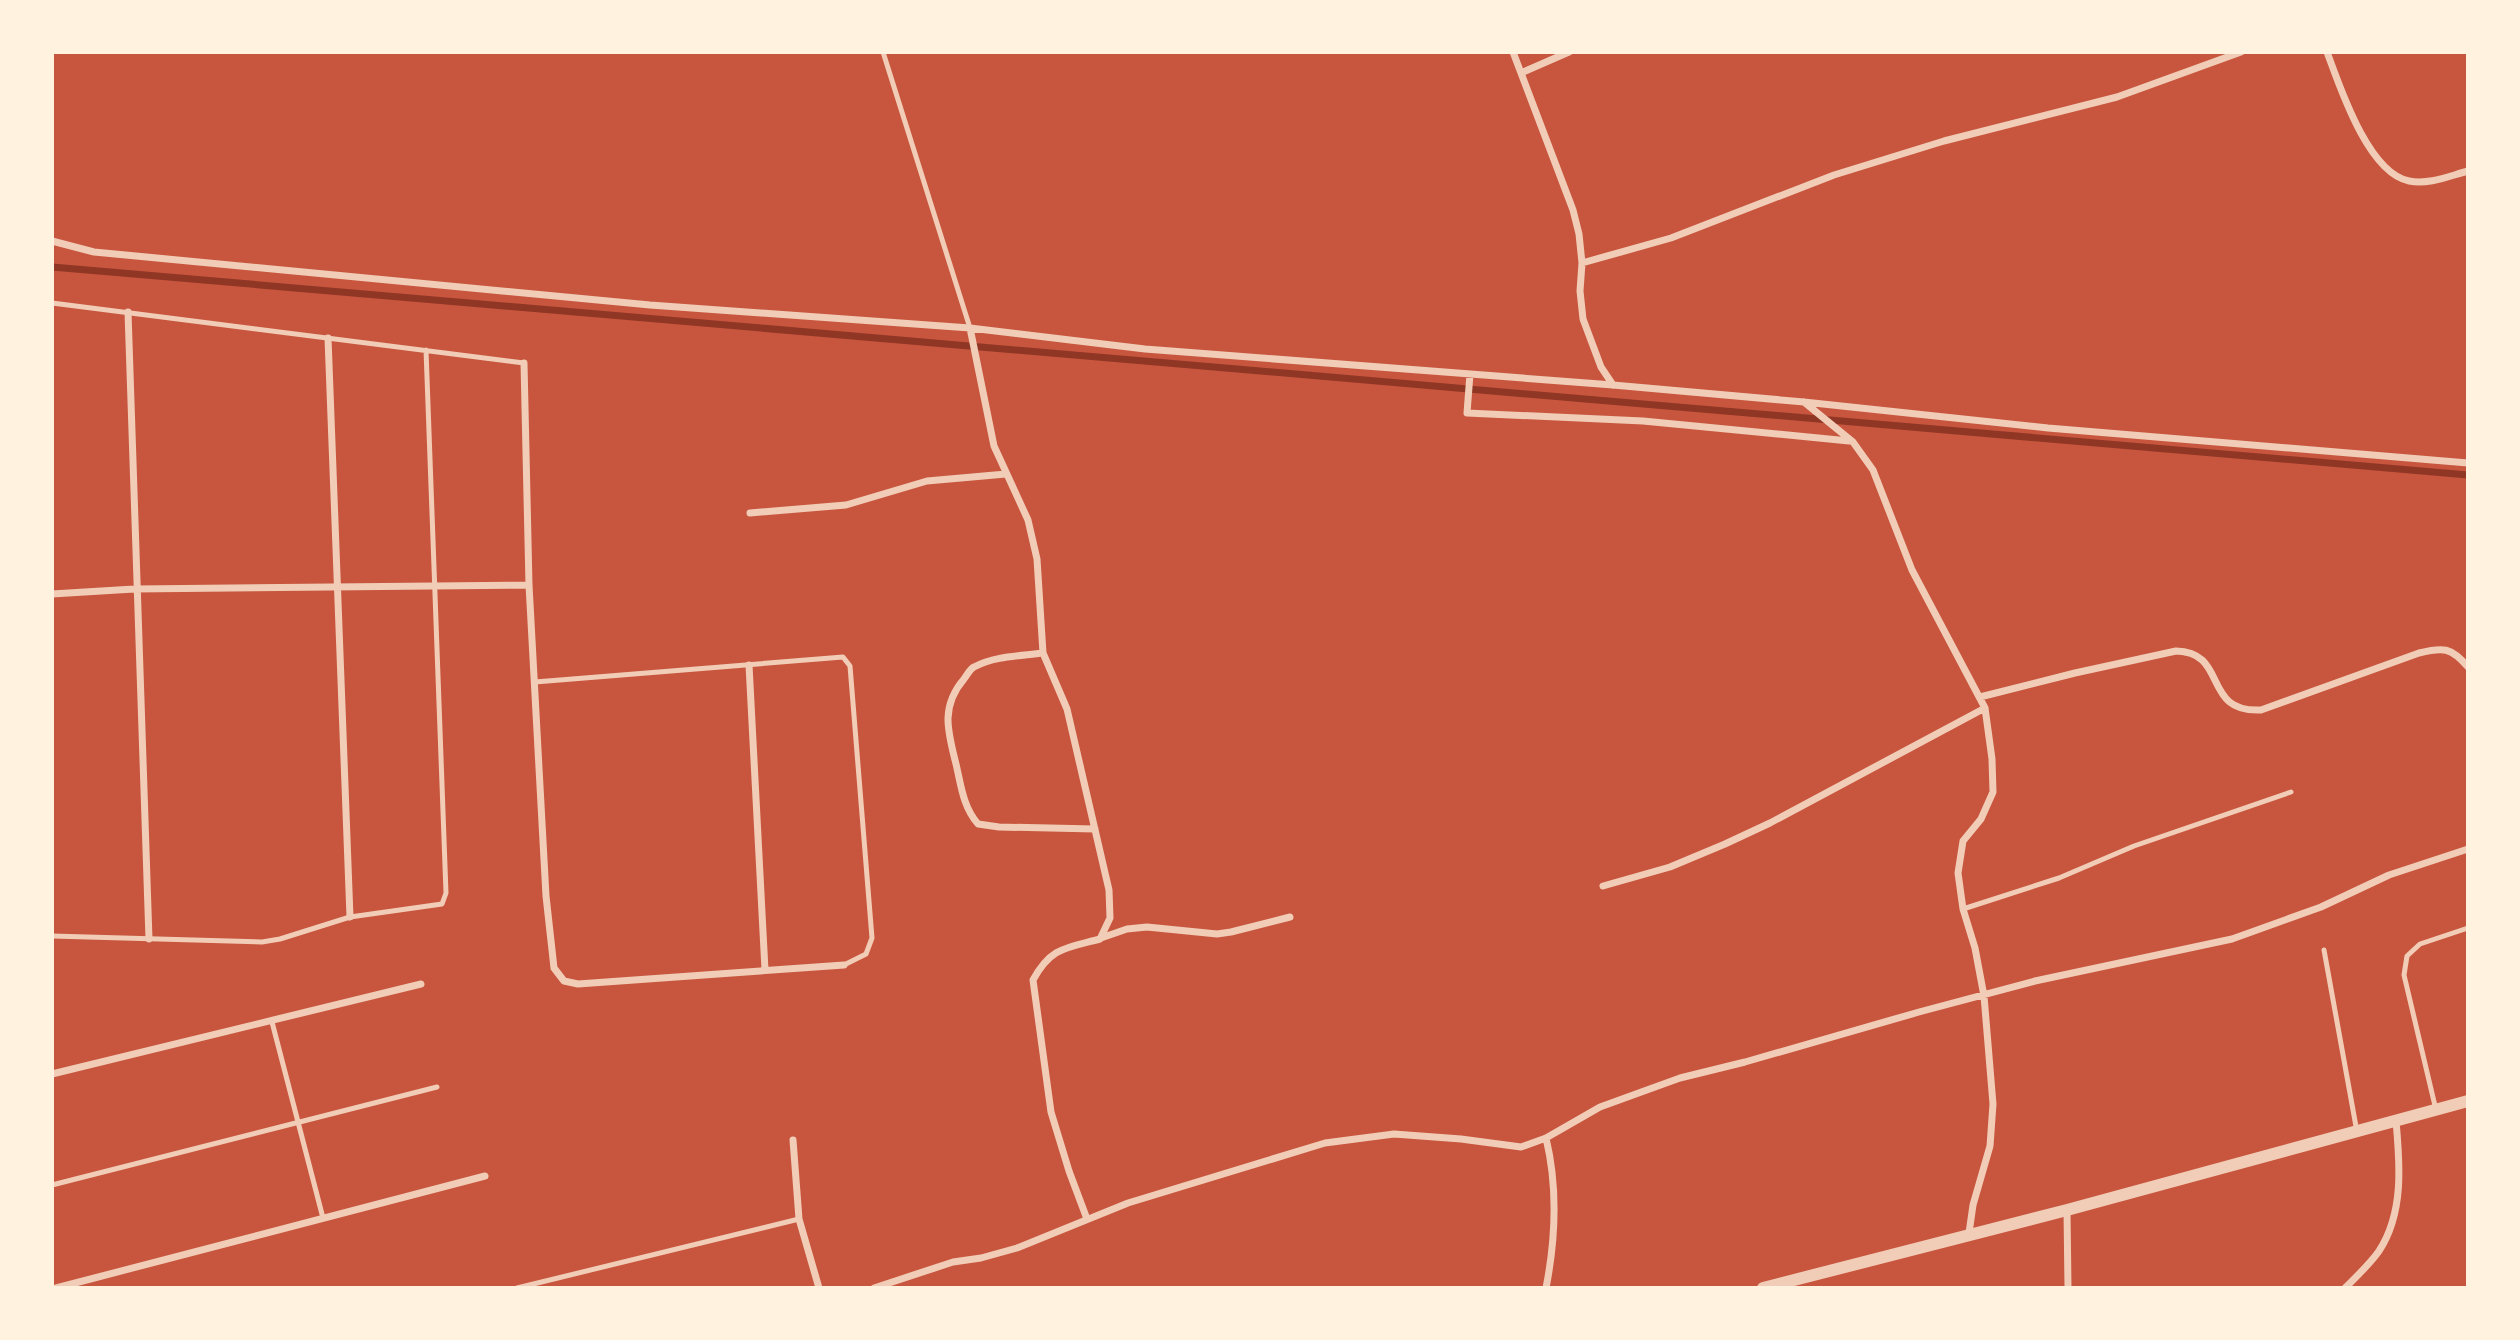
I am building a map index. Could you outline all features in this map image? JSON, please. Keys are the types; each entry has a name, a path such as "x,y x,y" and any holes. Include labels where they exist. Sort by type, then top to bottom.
{"street":[{"path":"1513,52 1573,210 1580,234 1583,318 1601,367 1612,385"},
{"path":"1521,72 1569,52"},
{"path":"1582,263 1671,238 1834,175 1944,141 2117,97 2241,52"},
{"path":"2327,52 2362,137 2388,169 2407,181 2428,182 2468,171"},
{"path":"52,241 94,252 650,305 970,328 1145,349 1470,377 1612,385 1804,402 1927,417 2468,463"},
{"path":"128,312 149,939"},
{"path":"970,328 993,446 1028,520 1037,559 1042,653 1067,709 1109,890 1110,918 1100,939"},
{"path":"328,338 350,917"},
{"path":"524,363 529,585 546,896 554,968 564,981 578,984 844,965"},
{"path":"1470,377 1467,413 1643,421 1853,442"},
{"path":"1804,402 1853,442 1873,470 1912,570 1985,708 1993,792 1981,819 1963,841 1958,873 1963,909 1975,948 1984,996 1990,1059 1990,1146 1973,1205 1969,1233"},
{"path":"750,513 846,505 928,481 1006,474"},
{"path":"52,594 137,589 529,585"},
{"path":"1980,697 2176,651 2187,651 2198,656 2207,665 2223,696 2239,709 2248,710 2261,710 2419,653 2440,648 2456,654 2468,667"},
{"path":"1042,653 995,660 972,668 955,689 948,706 949,733 969,814 978,824 999,827 1096,829"},
{"path":"749,665 765,970"},
{"path":"1603,886 1670,867 1725,844 1770,823 1985,708"},
{"path":"874,1287 953,1262 1017,1248 1087,1219 1183,1185 1325,1143 1394,1134 1521,1147 1546,1138 1600,1107 1680,1078 2035,981 2232,939 2311,911 2389,875 2468,849"},
{"path":"1087,1219 1051,1112 1034,980 1044,961 1063,948 1128,929 1147,927 1217,934 1290,917"},
{"path":"52,1074 421,984"},
{"path":"1763,1287 2067,1210 2468,1101"},
{"path":"2345,1287 2379,1251 2393,1220 2400,1165 2396,1121"},
{"path":"1546,1138 1553,1168 1555,1199 1554,1247 1546,1287"},
{"path":"793,1140 799,1219 819,1287"},
{"path":"56,1287 485,1176"},
{"path":"2067,1210 2068,1287"}],"lane":[{"path":"883,52 970,328"},
{"path":"52,303 524,363"},
{"path":"52,936 262,942 350,917 442,904 446,893 426,350"},
{"path":"535,682 843,657 850,666 872,938 866,954 844,965"},
{"path":"1963,909 2059,878 2134,846 2291,792"},
{"path":"2436,1110 2404,975 2407,956 2420,944 2468,928"},
{"path":"2324,950 2357,1132"},
{"path":"272,1022 323,1218"},
{"path":"52,1185 437,1087"},
{"path":"517,1287 799,1219"}],"waterway":[{"path":"52,267 2468,475"}]}
